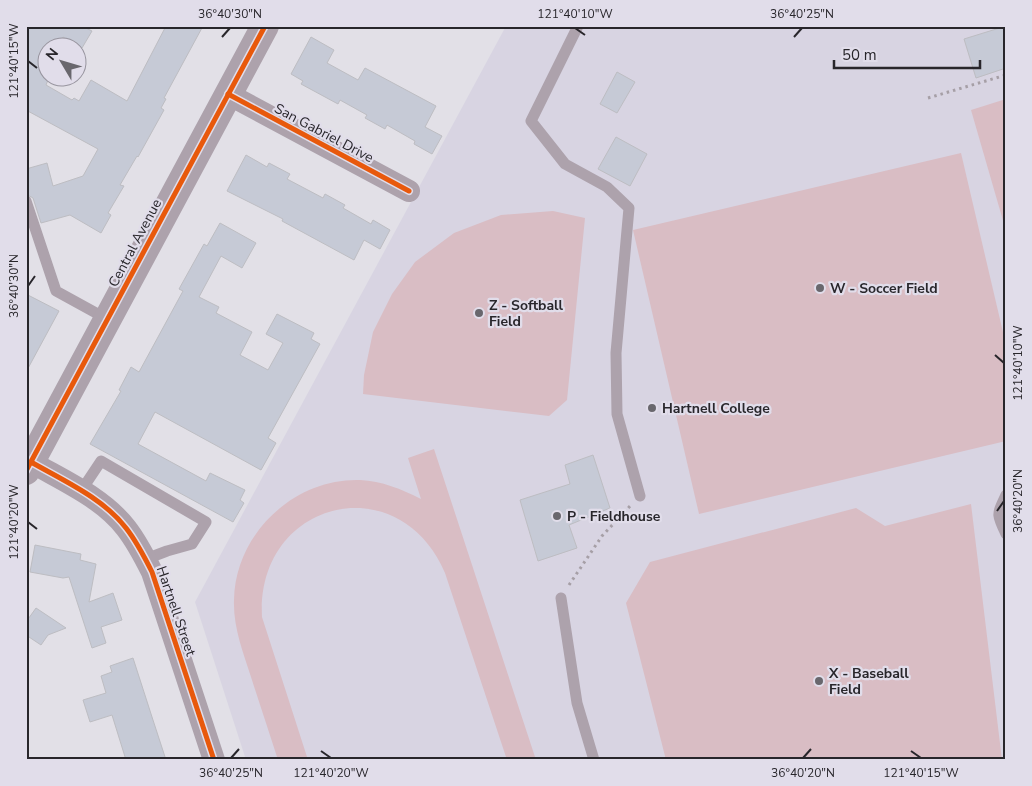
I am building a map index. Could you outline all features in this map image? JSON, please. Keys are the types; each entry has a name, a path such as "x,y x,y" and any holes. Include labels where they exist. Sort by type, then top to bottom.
{"street":[{"name":"Central Avenue","path":"29,467 265,26"},
{"name":"San Gabriel Drive","path":"228,94 409,191"},
{"name":"Hartnell Street","path":"29,467 81,491 125,526 139,546 152,572 214,760"}],"lane":[{"path":"578,26 532,121 565,164 607,187 629,208 616,353 618,414 640,496"},
{"path":"26,201 56,291 107,319"},
{"path":"81,491 101,461 206,522 192,544 146,559"},
{"path":"1006,494 998,513 1006,534"},
{"path":"560,598 577,703 594,760"}],"path":[{"path":"928,98 1006,75"},
{"path":"560,598 602,536 640,496"}],"shaded area":[{"name":"Hartnell College","path":"506,26 1006,26 1006,760 246,760 195,602"},
{"path":"1006,99 1006,231 971,110"},
{"name":"W - Soccer Field","path":"961,153 1006,345 1006,441 699,514 633,230"},
{"name":"Z - Softball Field","path":"553,211 585,218 567,400 549,416 363,394 364,375 373,332 392,294 415,262 454,233 501,215"},
{"path":"434,449 536,760 507,760 445,573 424,539 396,518 365,509 334,511 305,523 282,546 266,577 262,617 308,760 278,760 242,649 235,620 234,600 237,576 245,553 257,532 273,514 291,500 313,489 336,482 360,480 391,486 421,499 408,458"},
{"name":"X - Baseball Field","path":"971,504 1002,760 666,760 626,603 650,562 856,508 885,526"}],"building":[{"path":"29,26 82,26 92,31 88,38 38,38 38,88 51,88 72,100 74,98 79,101 91,80 127,101 166,26 203,26 164,98 166,99 161,108 164,110 120,185 124,186 108,213 111,215 101,233 70,215 41,223 33,198 26,194 26,169 47,163 53,186 83,176 98,149 26,110 26,35"},
{"path":"1006,26 1006,68 976,78 964,39"},
{"path":"311,37 334,50 327,63 358,80 365,68 436,106 425,127 442,136 432,154 414,144 415,141 387,125 385,129 365,118 367,115 340,100 338,104 301,84 303,81 291,74"},
{"path":"617,72 635,82 617,113 600,104"},
{"path":"616,137 647,154 630,186 598,169"},
{"path":"246,155 267,167 269,163 290,174 287,179 323,198 325,194 345,205 343,208 371,224 373,220 390,230 380,249 364,240 354,260 282,221 283,219 227,191"},
{"path":"220,223 256,243 242,268 221,256 199,297 219,307 216,313 252,332 240,355 268,370 283,343 266,334 277,314 314,333 311,339 320,344 268,438 276,443 261,470 155,412 138,444 206,481 210,473 245,490 240,500 244,503 233,522 90,444 121,391 119,390 131,367 139,372 183,291 179,289 204,244 207,246"},
{"path":"26,294 59,311 26,372"},
{"name":"P - Fieldhouse","path":"593,455 610,508 569,525 577,548 538,561 520,500 570,484 565,465"},
{"path":"35,545 81,554 80,560 96,564 89,602 113,593 122,620 101,627 106,643 92,648 69,577 63,578 30,572"},
{"path":"36,608 66,628 48,635 41,645 26,635 26,622"},
{"path":"133,658 166,760 126,760 112,715 90,722 83,700 106,693 101,676 112,672 110,666"}],"cycle path":[{"path":"26,471 265,26"},
{"path":"228,94 409,191"},
{"path":"31,462 95,499 117,517 137,544 152,572 214,760"}],"place":[{"name":"W - Soccer Field","path":"820,288"},
{"name":"Z - Softball Field","path":"479,313"},
{"name":"Hartnell College","path":"652,408"},
{"name":"P - Fieldhouse","path":"557,516"},
{"name":"X - Baseball Field","path":"819,681"}]}
